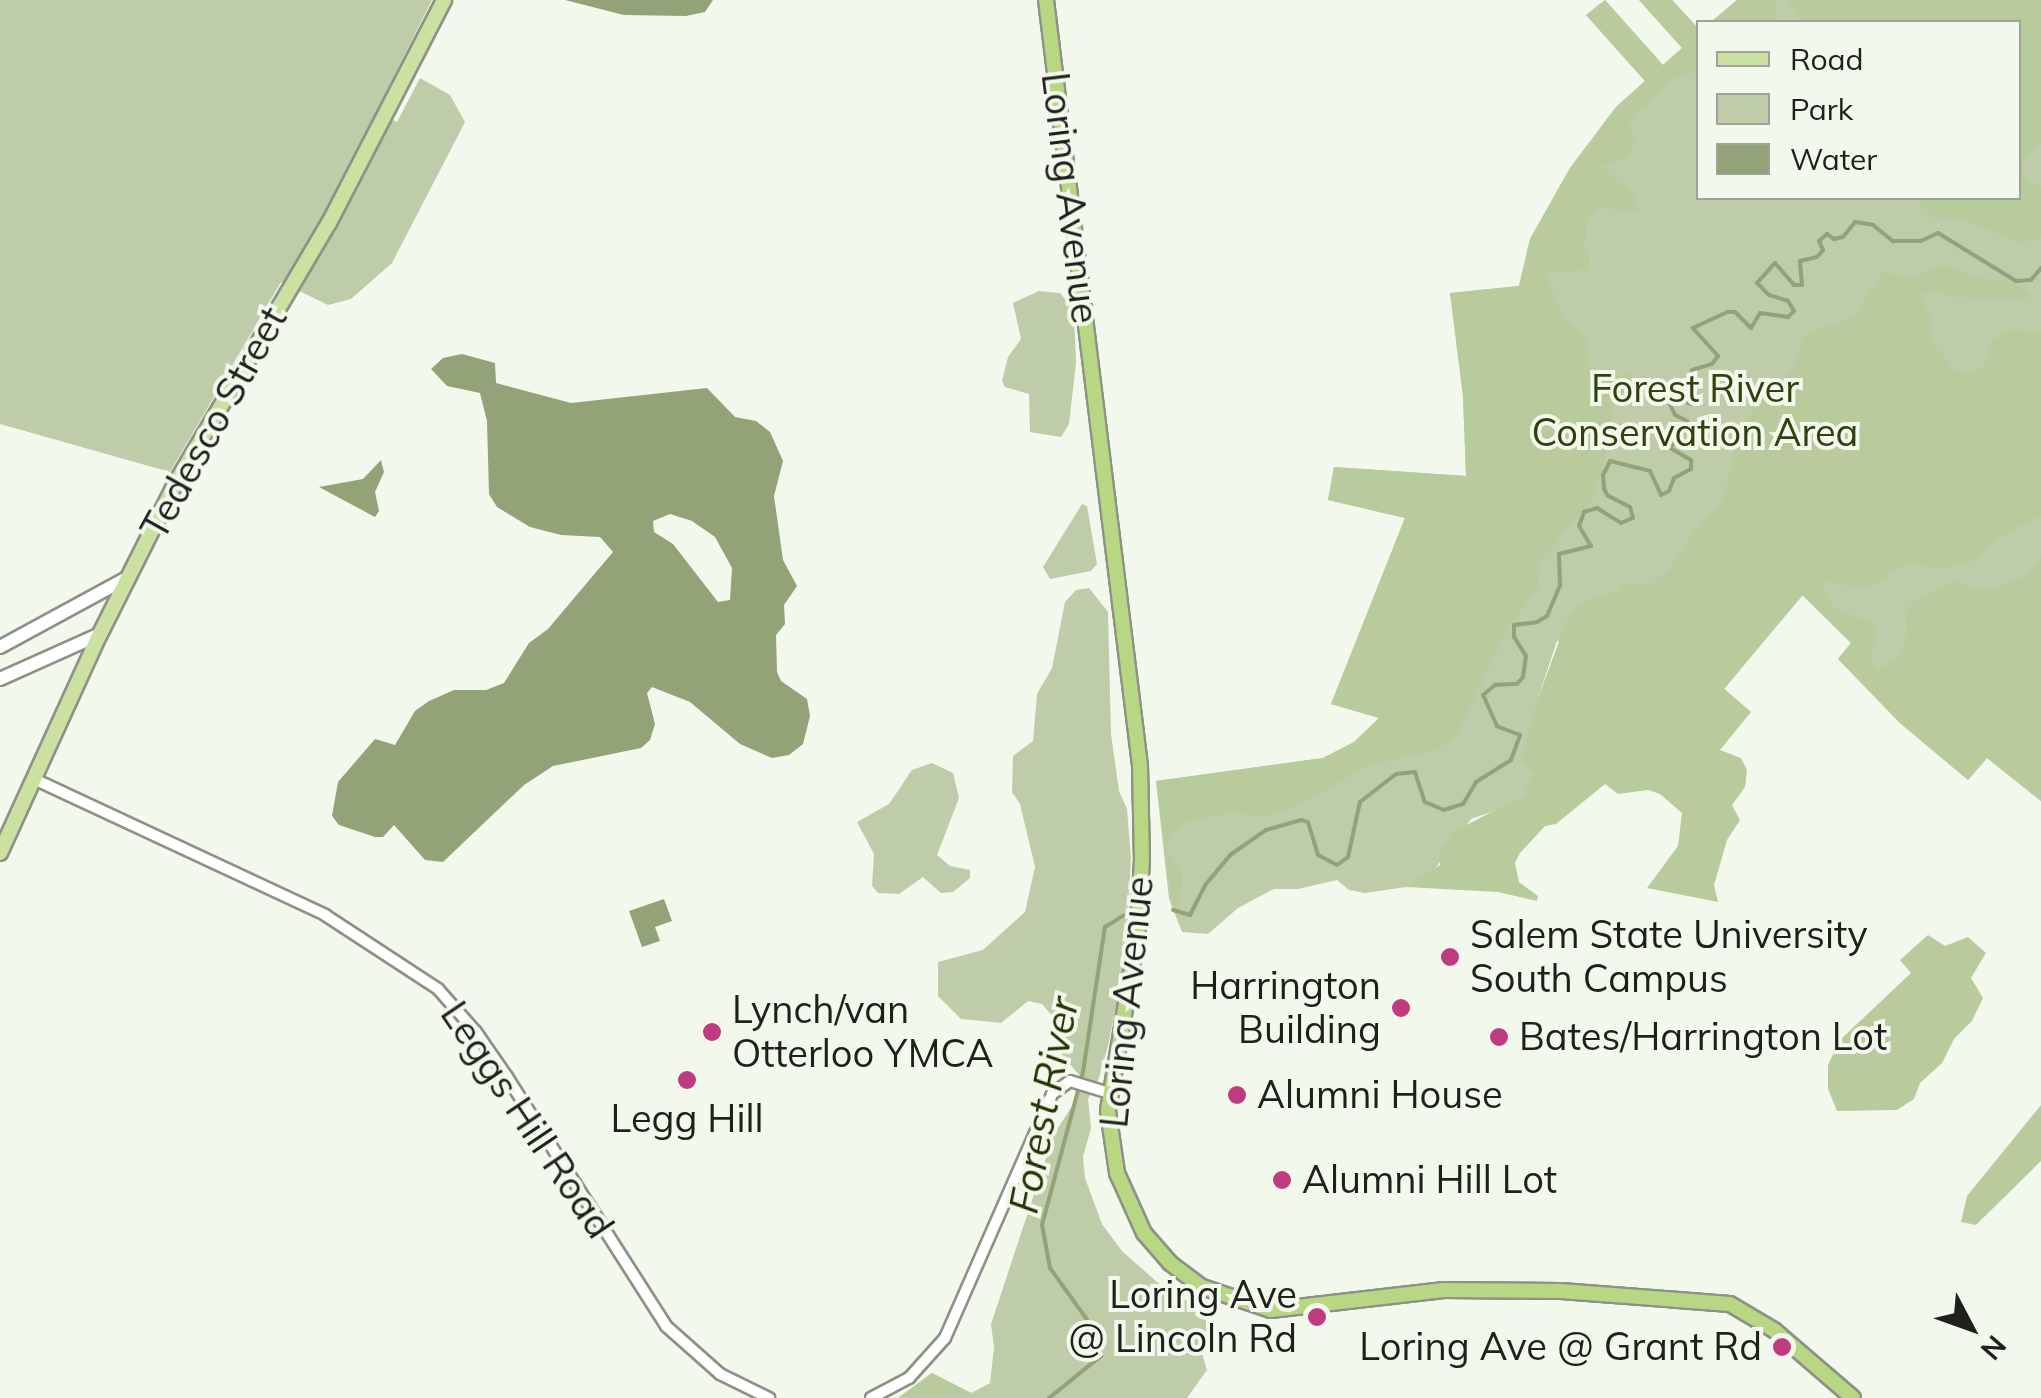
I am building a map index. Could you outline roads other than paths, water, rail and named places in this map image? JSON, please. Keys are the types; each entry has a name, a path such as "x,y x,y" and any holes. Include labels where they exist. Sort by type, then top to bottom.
{"highway":[{"name":"Loring Avenue","path":"1046,0 1140,766 1142,860 1137,937 1109,1093 1112,1154 1128,1203 1170,1264 1220,1296 1290,1310 1444,1290 1561,1291 1730,1304 1774,1330 1853,1398"}],"main road":[{"name":"Tedesco Street","path":"0,853 100,634 188,461 329,223 444,0"},
{"path":"0,647 128,578"},
{"path":"0,679 100,634"}],"street":[{"name":"Leggs Hill Road","path":"34,778 325,915 438,989 507,1077 666,1326 704,1364 768,1398"},
{"path":"871,1398 908,1378 944,1338 977,1272 1056,1089 1070,1081 1109,1093"}],"water":[{"path":"565,0 713,0 705,12 686,16 624,15"},
{"path":"462,354 495,363 496,383 571,403 707,388 735,417 756,421 770,432 783,461 774,496 783,560 797,586 784,605 785,624 776,635 777,672 781,681 807,699 810,716 803,744 789,755 772,758 740,744 690,702 652,687 647,693 655,724 650,740 641,748 553,766 524,785 443,862 425,860 394,825 383,837 375,837 339,825 332,816 338,782 375,739 395,745 415,711 454,690 486,690 504,683 529,643 548,629 613,552 600,537 561,535 530,527 497,507 489,494 487,421 480,393 447,386 431,369 443,358","holes":["670,514 692,521 715,537 732,568 730,600 718,602 673,544 654,532 653,521"]},
{"path":"381,460 384,472 375,492 379,511 375,517 319,487 363,479"},
{"path":"664,899 672,921 655,927 660,941 642,947 629,911"}],"waterway":[{"name":"Forest River","path":"1173,910 1190,915 1206,884 1230,855 1266,830 1301,820 1308,822 1318,855 1337,865 1348,857 1360,802 1396,774 1415,772 1425,802 1444,810 1463,804 1476,782 1511,760 1520,735 1497,726 1483,695 1495,685 1517,684 1523,677 1526,656 1514,637 1514,625 1537,622 1547,616 1560,585 1559,554 1591,546 1579,526 1584,512 1597,508 1621,523 1633,518 1630,507 1608,496 1604,489 1603,475 1610,461 1650,471 1661,495 1669,491 1674,478 1691,469 1691,460 1670,448 1688,427 1687,421 1675,415 1669,402 1673,398 1692,404 1697,401 1692,370 1712,364 1718,356 1693,328 1727,312 1735,312 1751,328 1760,313 1788,317 1794,311 1788,301 1769,295 1757,283 1775,263 1794,285 1802,285 1800,261 1817,257 1823,250 1819,241 1827,234 1834,239 1843,237 1855,222 1873,225 1893,241 1921,241 1938,233 2016,281 2031,280 2041,268"},
{"name":"Forest River","path":"1049,1398 1101,1356 1098,1335 1050,1268 1042,1225 1083,1072 1105,927 1124,915"}],"place":[{"name":"Salem State University South Campus","path":"1450,957"},
{"name":"Harrington Building","path":"1401,1008"},
{"name":"Lynch/van Otterloo YMCA","path":"712,1032"},
{"name":"Bates/Harrington Lot","path":"1499,1037"},
{"name":"Legg Hill","path":"687,1080"},
{"name":"Alumni House","path":"1237,1095"},
{"name":"Alumni Hill Lot","path":"1282,1180"},
{"name":"Loring Ave @ Lincoln Rd","path":"1317,1317"},
{"name":"Loring Ave @ Grant Rd","path":"1782,1347"}],"park label":[{"name":"Forest River Conservation Area","path":"1695,411"}]}
